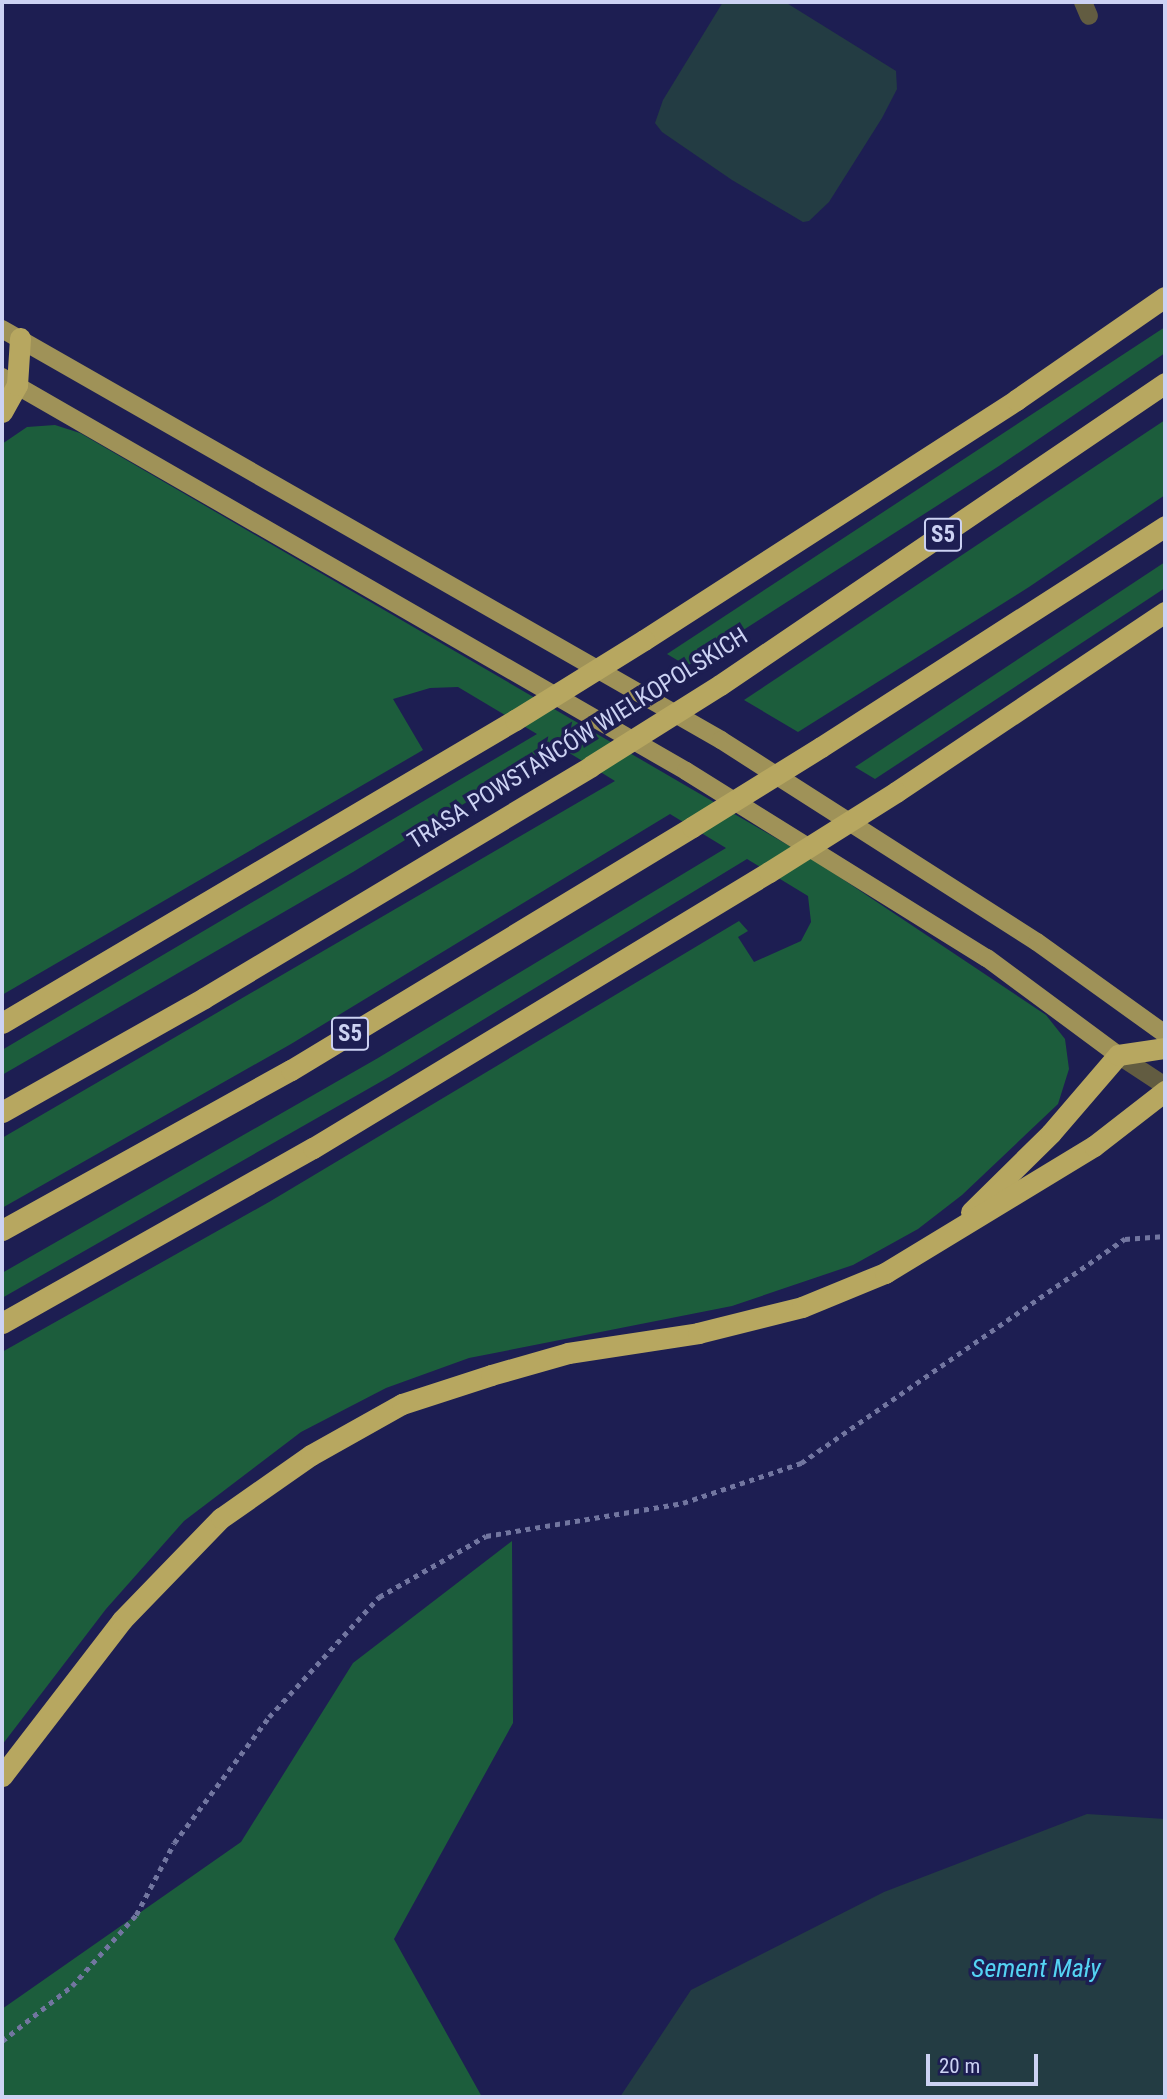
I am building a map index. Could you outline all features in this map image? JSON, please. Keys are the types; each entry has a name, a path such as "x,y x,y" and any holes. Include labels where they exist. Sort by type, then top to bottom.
{"highway":[{"path":"2,1023 515,720 644,640 1016,400 1165,297"},
{"path":"2,412 9,381 8,338"},
{"name":"TRASA POWSTAŃCÓW WIELKOPOLSKICH","path":"2,1112 204,998 591,766 720,685 1165,383"},
{"name":"S5","path":"2,1230 291,1070 821,747 1165,526"},
{"path":"2,1323 313,1148 769,872 896,792 1165,612"},
{"path":"944,1238 1051,1133 1118,1055 1165,1048"},
{"path":"2,1776 122,1620 221,1518 311,1455 402,1404 491,1375 568,1353 698,1333 802,1307 885,1273 1094,1146 1165,1088"}],"main road":[{"path":"8,338 722,740 1037,942 1165,1034"},
{"path":"9,381 686,771 987,958 1118,1055"}],"street":[{"path":"1118,1055 1165,1088"}],"path":[{"path":"2,2041 72,1986 136,1915 174,1843 269,1717 379,1597 486,1536 683,1503 801,1463 1125,1239 1165,1236"}],"green space":[{"path":"1165,327 1165,353 999,466 687,666 667,654"},
{"path":"1165,420 1165,495 1029,587 798,732 744,700"},
{"path":"55,425 80,433 817,862 1046,1015 1065,1039 1069,1069 1058,1104 962,1195 918,1229 853,1265 732,1306 469,1358 386,1388 301,1432 184,1521 106,1609 2,1745 2,1352 269,1202 739,921 748,931 738,937 754,962 801,941 811,922 808,896 747,859 389,1077 2,1298 2,1273 378,1058 726,848 670,814 291,1044 2,1208 2,1138 615,781 558,746 353,872 2,1075 2,1050 537,734 458,687 430,688 393,699 423,750 2,995 2,444 27,427"},
{"path":"1165,562 1165,588 875,779 855,767"},
{"path":"512,1541 513,1723 394,1939 482,2097 2,2097 2,2009 241,1842 353,1663"}],"water":[{"path":"723,2 785,2 896,71 897,89 882,118 829,202 809,221 803,222 732,180 662,132 655,123 663,100"},
{"name":"Sement Mały","path":"1087,1814 1165,1819 1165,2097 620,2097 691,1990 884,1892"}]}
